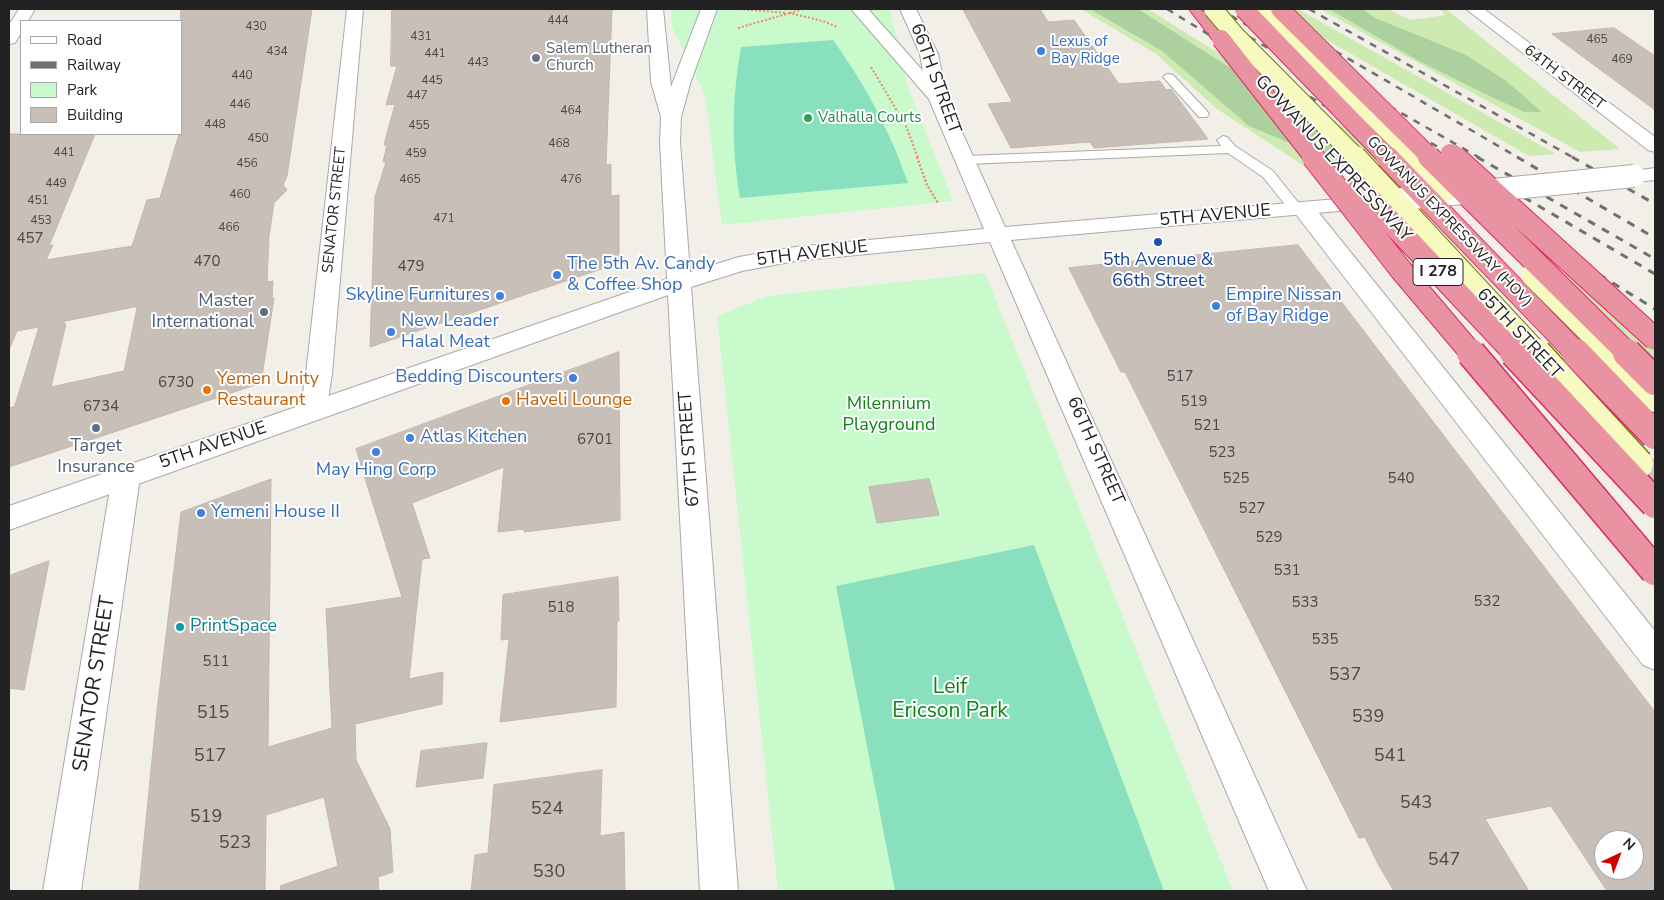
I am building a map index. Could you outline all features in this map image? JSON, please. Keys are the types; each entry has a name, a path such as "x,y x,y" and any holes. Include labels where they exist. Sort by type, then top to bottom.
{"highway":[{"name":"GOWANUS EXPRESSWAY","path":"1197,9 1221,39 1655,504"},
{"name":"GOWANUS EXPRESSWAY (HOV)","path":"1244,9 1655,435"},
{"path":"1280,9 1655,381"},
{"path":"1221,39 1401,270 1655,571"},
{"path":"1364,91 1422,129 1515,210 1655,339"}],"main road":[{"name":"65TH STREET","path":"1213,9 1235,35 1395,200 1639,464"},
{"path":"1264,9 1655,398"}],"street":[{"path":"20,20 27,9"},
{"name":"SENATOR STREET","path":"313,411 355,9"},
{"name":"67TH STREET","path":"655,9 660,82 671,117 670,142 719,891"},
{"path":"671,117 682,81 709,9"},
{"path":"859,9 938,99"},
{"name":"66TH STREET","path":"908,9 928,54 938,99 1288,891"},
{"name":"64TH STREET","path":"1474,9 1655,146"},
{"path":"9,39 20,21"},
{"name":"5TH AVENUE","path":"9,518 679,283 739,264 775,256 999,234 1300,209 1655,174"},
{"path":"1300,209 1655,655"},
{"name":"SENATOR STREET","path":"62,891 126,477"}],"lane":[{"path":"1169,77 1203,114"},
{"path":"1221,138 1231,148 1268,174 1300,209"},
{"path":"966,160 1231,148"}],"path":[{"path":"739,9 790,13 824,21 841,30"},
{"path":"738,28 803,9"},
{"path":"868,62 906,126 927,186 938,203"}],"green space":[{"path":"671,9 890,9 908,88 953,201 722,225 705,95 672,27"},
{"path":"1081,9 1148,9 1409,165 1312,171 1217,109 1156,54"},
{"path":"1090,9 1138,9 1373,159 1347,167 1249,126 1162,51"},
{"path":"1273,9 1298,9 1556,154 1529,156"},
{"path":"1320,9 1387,9 1411,20 1446,15 1439,9 1446,9 1620,149 1580,152"},
{"path":"1329,9 1363,9 1375,18 1464,54 1505,80 1542,112 1524,112 1483,93 1419,61"},
{"name":"Valhalla Courts","path":"833,40 876,108 893,144 908,183 740,198 735,159 734,104 741,47"},
{"path":"1561,266 1655,323 1655,397"},
{"name":"Leif Ericson Park","path":"985,273 1233,891 778,891 717,316 767,296"},
{"path":"1034,545 1164,891 895,891 836,586"}],"building":[{"path":"181,9 312,9 287,176 283,185 287,190 274,203 269,236 267,282 273,281 272,299 274,298 261,383 9,467 9,408 14,407 16,402 39,327 17,331 9,350 9,134 95,135 49,246 53,245 46,260 132,246 147,200 160,198 179,135 182,135","holes":["137,308 124,371 51,387 66,324 62,322"]},
{"path":"392,9 612,9 606,165 611,164 611,196 619,195 619,263 370,347 375,197 386,162 383,162 387,145 384,145 395,104 386,105 397,66 391,66"},
{"name":"Lexus of Bay Ridge","path":"963,9 1040,9 1048,22 1074,20 1119,84 1160,81 1166,90 1171,89 1208,139 1094,148 1090,142 1011,148 988,104 1012,102"},
{"path":"1614,28 1655,56 1655,110 1552,34"},
{"path":"1298,245 1655,712 1655,891 1607,891 1600,880 1644,880 1644,830 1594,830 1594,871 1551,806 1485,819 1529,891 1394,891 1365,837 1359,838 1125,372 1121,372 1069,268"},
{"path":"619,352 620,520 524,532 524,529 498,532 504,467 412,503 430,558 422,559 409,679 443,672 442,704 355,724 356,760 390,829 393,872 378,877 379,891 281,891 280,886 338,866 324,797 266,815 265,891 139,891 157,710 181,512 271,479 268,747 332,728 326,609 402,597 356,449"},
{"path":"929,479 939,515 877,523 869,487"},
{"path":"49,561 24,690 9,688 9,576"},
{"path":"618,577 619,621 617,621 616,707 500,722 509,639 501,640 503,595"},
{"path":"487,743 483,778 416,787 421,751"},
{"path":"602,770 600,836 624,832 625,891 471,891 475,855 488,853 494,785"}],"tunnel":[{"path":"1639,464 1655,482"}],"railway":[{"path":"1167,9 1410,158"},
{"path":"1201,9 1457,158"},
{"path":"1219,9 1480,158"},
{"path":"1263,9 1519,158"},
{"path":"1309,9 1574,158"},
{"path":"1408,157 1655,309"},
{"path":"1455,157 1655,274"},
{"path":"1477,157 1655,259"},
{"path":"1517,157 1655,238"},
{"path":"1572,157 1655,204"}],"place":[{"name":"Lexus of Bay Ridge","path":"1041,51"},
{"name":"Salem Lutheran Church","path":"536,58"},
{"name":"Valhalla Courts","path":"808,118"},
{"name":"5th Avenue & 66th Street","path":"1158,242"},
{"name":"The 5th Av. Candy & Coffee Shop","path":"557,275"},
{"name":"Skyline Furnitures","path":"500,296"},
{"name":"Empire Nissan of Bay Ridge","path":"1216,306"},
{"name":"Master International","path":"264,312"},
{"name":"New Leader Halal Meat","path":"391,332"},
{"name":"Bedding Discounters","path":"573,378"},
{"name":"Yemen Unity Restaurant","path":"207,390"},
{"name":"Haveli Lounge","path":"506,401"},
{"name":"Target Insurance","path":"96,428"},
{"name":"Atlas Kitchen","path":"410,438"},
{"name":"May Hing Corp","path":"376,452"},
{"name":"Yemeni House II","path":"201,513"},
{"name":"PrintSpace","path":"180,627"}],"park label":[{"name":"Milennium Playground","path":"889,415"}]}
